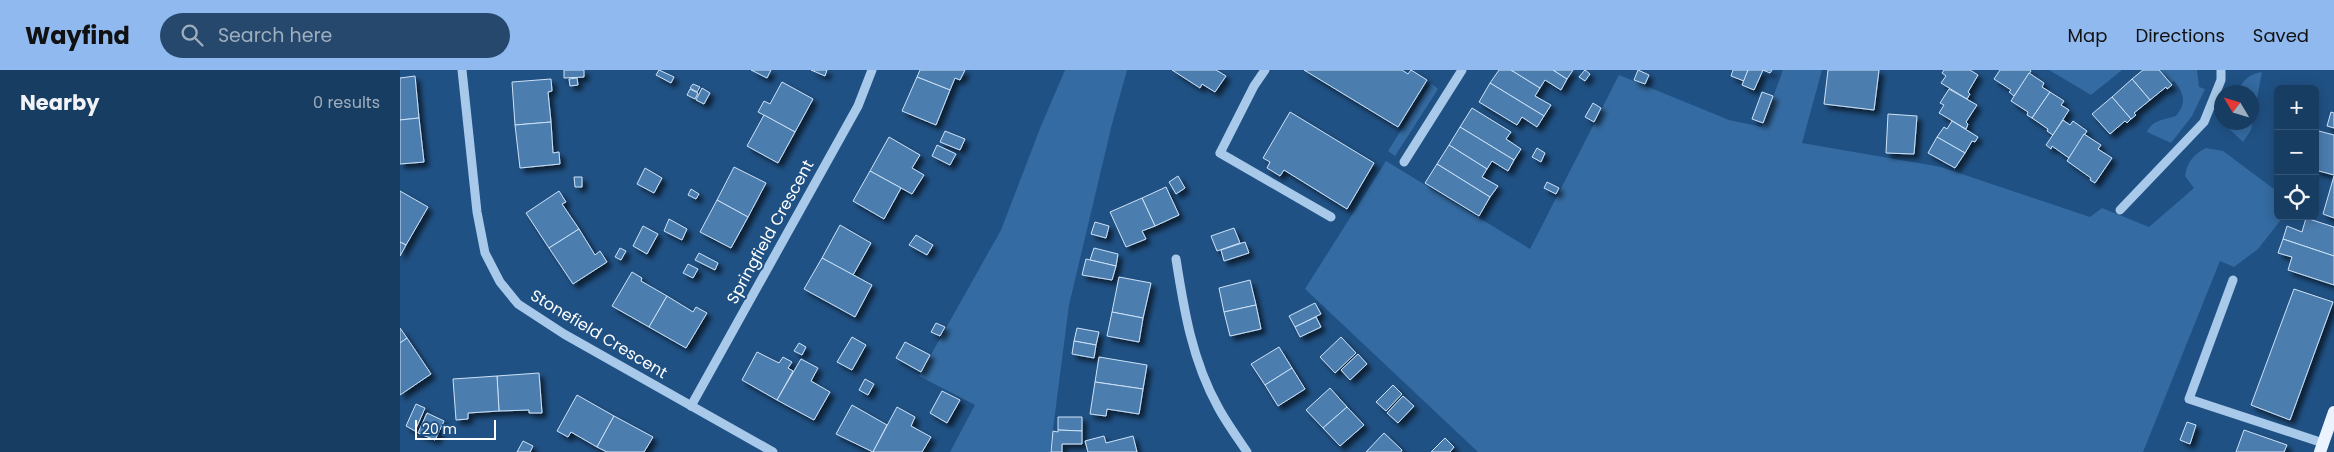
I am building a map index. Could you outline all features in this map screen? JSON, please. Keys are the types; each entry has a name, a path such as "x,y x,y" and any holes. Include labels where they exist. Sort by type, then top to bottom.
{"main road":[{"path":"2321,448 2334,412"}],"street":[{"name":"Stonefield Crescent","path":"462,70 480,229 485,253 500,282 518,304 564,334 773,452"},
{"name":"Springfield Crescent","path":"690,406 858,106 872,70"},
{"path":"1265,70 1254,86 1220,153 1331,217"},
{"path":"1404,162 1462,70"},
{"path":"2120,210 2204,122 2221,80 2221,70"},
{"path":"1176,259 1186,322 1200,368 1218,407 1247,452"},
{"path":"2233,280 2189,399 2321,448"}],"shaded area":[{"path":"1065,70 1127,70 1112,124 1069,305 1050,452 950,452 975,405 919,376 1001,230"},
{"path":"1783,70 1822,70 1802,143 1941,167 2090,217 2102,208 2149,227 2194,188 2185,176 2187,167 2198,153 2206,148 2223,151 2274,189 2274,220 2281,220 2258,249 2234,267 2220,261 2143,452 1478,452 1305,289 1386,161 1530,249 1619,75 1729,120 1762,127"},
{"path":"2049,70 2122,70 2091,95"},
{"path":"2159,70 2197,70 2199,87 2205,89 2192,116 2171,143 2147,132 2156,122 2176,116 2183,102 2182,94 2174,81 2171,83"},
{"path":"2262,72 2259,88 2259,85 2241,85 2247,79 2253,74"},
{"path":"1431,83 1438,89 1395,156 1388,151"},
{"path":"2230,130 2251,130 2243,142"}],"building":[{"path":"564,70 584,70 584,77 564,78"},
{"path":"659,70 674,77 671,83 656,75"},
{"path":"751,70 771,70 767,78"},
{"path":"811,70 827,70 825,76"},
{"path":"920,70 965,70 960,80 955,78 950,90 917,77"},
{"path":"1172,70 1216,70 1226,76 1215,92 1202,84 1200,88"},
{"path":"1304,70 1402,70 1408,74 1411,70 1427,80 1398,127"},
{"path":"1499,70 1511,70 1540,88 1535,96 1551,105 1544,116 1490,83"},
{"path":"1511,70 1553,70 1567,79 1561,90 1545,80 1540,88"},
{"path":"1553,70 1573,70 1567,79"},
{"path":"1585,70 1590,74 1585,81 1579,77"},
{"path":"1638,70 1649,75 1645,84 1634,80"},
{"path":"1733,70 1748,70 1744,81 1731,76"},
{"path":"1748,70 1763,70 1754,90 1742,85"},
{"path":"1828,70 1879,70 1874,110 1824,104"},
{"path":"1944,70 1970,70 1978,75 1968,92 1970,94 1967,99 1941,83 1946,76 1942,73"},
{"path":"2000,70 2031,71 2014,96 2009,92 2011,90 1994,79"},
{"path":"2143,70 2159,70 2172,85 2167,89 2166,87 2150,100 2132,79"},
{"path":"2029,73 2044,83 2042,87 2050,92 2032,118 2027,115 2028,112 2011,101"},
{"path":"415,76 419,118 400,120 400,78"},
{"path":"917,77 950,90 936,125 902,111"},
{"path":"577,78 578,85 570,86 569,79"},
{"path":"551,79 552,91 548,92 551,122 515,125 512,82"},
{"path":"2132,79 2150,100 2134,113 2136,115 2131,119 2112,97"},
{"path":"782,82 813,99 795,132 758,112 764,101 770,104"},
{"path":"1490,83 1544,116 1537,127 1522,117 1517,125 1479,102"},
{"path":"693,84 700,87 697,92 690,88"},
{"path":"702,88 710,93 704,104 696,100"},
{"path":"690,89 698,93 695,99 687,95"},
{"path":"1949,89 1977,105 1966,122 1968,124 1966,129 1939,113 1944,105 1940,103"},
{"path":"1762,92 1773,96 1763,123 1752,119"},
{"path":"2050,92 2064,101 2061,105 2069,110 2053,135 2047,131 2048,129 2032,118"},
{"path":"2112,97 2131,119 2127,123 2125,121 2110,134 2092,114"},
{"path":"1593,103 1601,108 1594,122 1585,117"},
{"path":"1472,108 1511,132 1506,139 1521,149 1514,160 1460,127"},
{"path":"1290,112 1374,163 1347,209 1284,170 1280,176 1267,168 1270,162 1263,158"},
{"path":"2331,112 2334,113 2334,128 2327,126"},
{"path":"1888,114 1917,116 1914,154 1886,153"},
{"path":"764,115 795,132 778,163 747,146"},
{"path":"419,118 424,162 400,164 400,120"},
{"path":"2063,120 2070,125 2073,121 2087,131 2069,158 2052,146 2051,149 2046,145"},
{"path":"1952,121 1978,137 1975,142 1972,141 1965,153 1937,137 1944,127 1947,129"},
{"path":"551,122 553,153 559,152 560,164 520,168 515,125"},
{"path":"1460,127 1514,160 1508,171 1492,161 1487,169 1449,145"},
{"path":"945,131 965,139 960,150 940,142"},
{"path":"2319,131 2334,135 2334,175 2319,171"},
{"path":"2084,134 2101,145 2098,149 2112,158 2095,183 2067,161"},
{"path":"889,137 920,155 912,168 924,175 912,194 870,171"},
{"path":"1937,137 1965,153 1955,168 1928,153"},
{"path":"937,145 956,154 950,165 932,156"},
{"path":"1449,145 1487,169 1482,177 1498,186 1490,197 1437,164"},
{"path":"1537,148 1545,153 1541,162 1532,157"},
{"path":"1437,164 1490,197 1479,216 1425,183"},
{"path":"734,167 766,183 748,217 717,200"},
{"path":"645,168 662,178 654,193 637,184"},
{"path":"870,171 901,188 884,219 853,201"},
{"path":"1178,176 1185,188 1176,194 1169,182"},
{"path":"2334,176 2334,218 2323,214"},
{"path":"574,177 582,177 582,187 575,187"},
{"path":"1547,182 1559,188 1556,194 1544,188"},
{"path":"1166,187 1179,215 1155,226 1142,198"},
{"path":"691,189 699,194 696,199 688,195"},
{"path":"400,191 428,207 406,245 400,242"},
{"path":"559,191 566,202 562,204 579,229 549,248 526,213"},
{"path":"1142,198 1155,226 1142,231 1146,239 1126,247 1110,212"},
{"path":"717,200 748,217 731,248 700,232"},
{"path":"669,219 687,229 682,240 664,231"},
{"path":"2305,220 2312,220 2334,227 2334,256 2283,239 2287,226 2302,232"},
{"path":"1095,222 1109,226 1106,238 1091,234"},
{"path":"840,225 871,243 853,275 822,258"},
{"path":"643,226 658,234 647,254 633,246"},
{"path":"1234,228 1240,243 1217,251 1211,236"},
{"path":"579,229 595,255 600,251 607,262 573,284 549,248"},
{"path":"916,235 933,245 927,255 909,245"},
{"path":"2283,239 2334,256 2334,285 2288,270 2292,257 2278,253"},
{"path":"400,242 406,245 400,256"},
{"path":"1245,242 1249,253 1224,261 1221,250"},
{"path":"620,248 626,251 621,260 615,257"},
{"path":"1094,248 1118,254 1116,266 1090,260"},
{"path":"699,253 718,263 715,270 695,260"},
{"path":"822,258 872,285 855,317 804,289"},
{"path":"1086,259 1116,266 1112,280 1082,275"},
{"path":"688,264 698,269 693,278 683,273"},
{"path":"632,272 642,278 641,281 667,296 649,327 612,306"},
{"path":"1119,277 1151,283 1143,318 1112,312"},
{"path":"1250,280 1256,305 1224,312 1219,288"},
{"path":"2294,289 2333,302 2290,420 2251,405"},
{"path":"667,296 693,312 696,307 707,313 686,348 649,327"},
{"path":"1315,303 1321,314 1295,327 1289,316"},
{"path":"1256,305 1261,329 1230,336 1224,312"},
{"path":"1112,312 1143,318 1139,342 1107,336"},
{"path":"1316,317 1321,327 1300,337 1295,327"},
{"path":"936,323 945,327 940,336 931,332"},
{"path":"400,328 407,338 400,343"},
{"path":"1077,328 1099,332 1096,345 1074,341"},
{"path":"852,337 866,345 852,370 837,362"},
{"path":"1341,337 1356,353 1335,373 1320,357"},
{"path":"407,338 431,374 400,395 400,343"},
{"path":"1074,341 1096,345 1094,358 1072,354"},
{"path":"905,342 930,355 921,372 896,358"},
{"path":"799,343 806,347 802,355 794,351"},
{"path":"1279,347 1292,368 1265,385 1251,364"},
{"path":"757,352 779,363 783,357 792,362 788,368 793,371 777,400 742,380"},
{"path":"1358,354 1367,364 1350,380 1341,370"},
{"path":"1099,357 1147,365 1143,389 1095,382"},
{"path":"801,359 818,368 811,381 830,392 814,420 777,400"},
{"path":"1292,368 1305,389 1278,406 1265,385"},
{"path":"539,373 542,413 529,413 529,410 499,411 497,376"},
{"path":"497,376 499,411 468,413 468,419 456,420 453,379"},
{"path":"865,379 874,384 868,395 859,390"},
{"path":"1095,382 1143,389 1139,414 1107,409 1106,416 1090,414"},
{"path":"1393,385 1402,394 1386,411 1376,402"},
{"path":"1330,388 1347,407 1323,428 1306,410"},
{"path":"942,391 960,400 947,423 930,413"},
{"path":"577,395 614,416 597,447 571,432 568,437 557,431"},
{"path":"1403,396 1414,406 1398,423 1387,413"},
{"path":"416,404 425,408 415,431 406,426"},
{"path":"852,405 887,425 873,452 836,434"},
{"path":"897,407 915,417 911,426 931,437 922,452 873,452"},
{"path":"1347,407 1364,425 1340,446 1323,428"},
{"path":"427,413 444,421 435,440 418,433"},
{"path":"614,416 653,437 644,452 607,452 597,447"},
{"path":"1058,417 1082,417 1082,431 1058,430"},
{"path":"2187,422 2196,425 2190,444 2180,440"},
{"path":"1058,430 1082,431 1082,444 1062,444 1062,452 1051,452 1053,431 1058,432"},
{"path":"2244,430 2287,445 2284,452 2236,452"},
{"path":"1384,433 1402,450 1401,452 1366,452"},
{"path":"1104,436 1106,443 1133,436 1137,452 1088,452 1085,441"},
{"path":"1445,438 1454,447 1450,452 1431,452"},
{"path":"523,441 533,446 530,452 517,452"}]}
